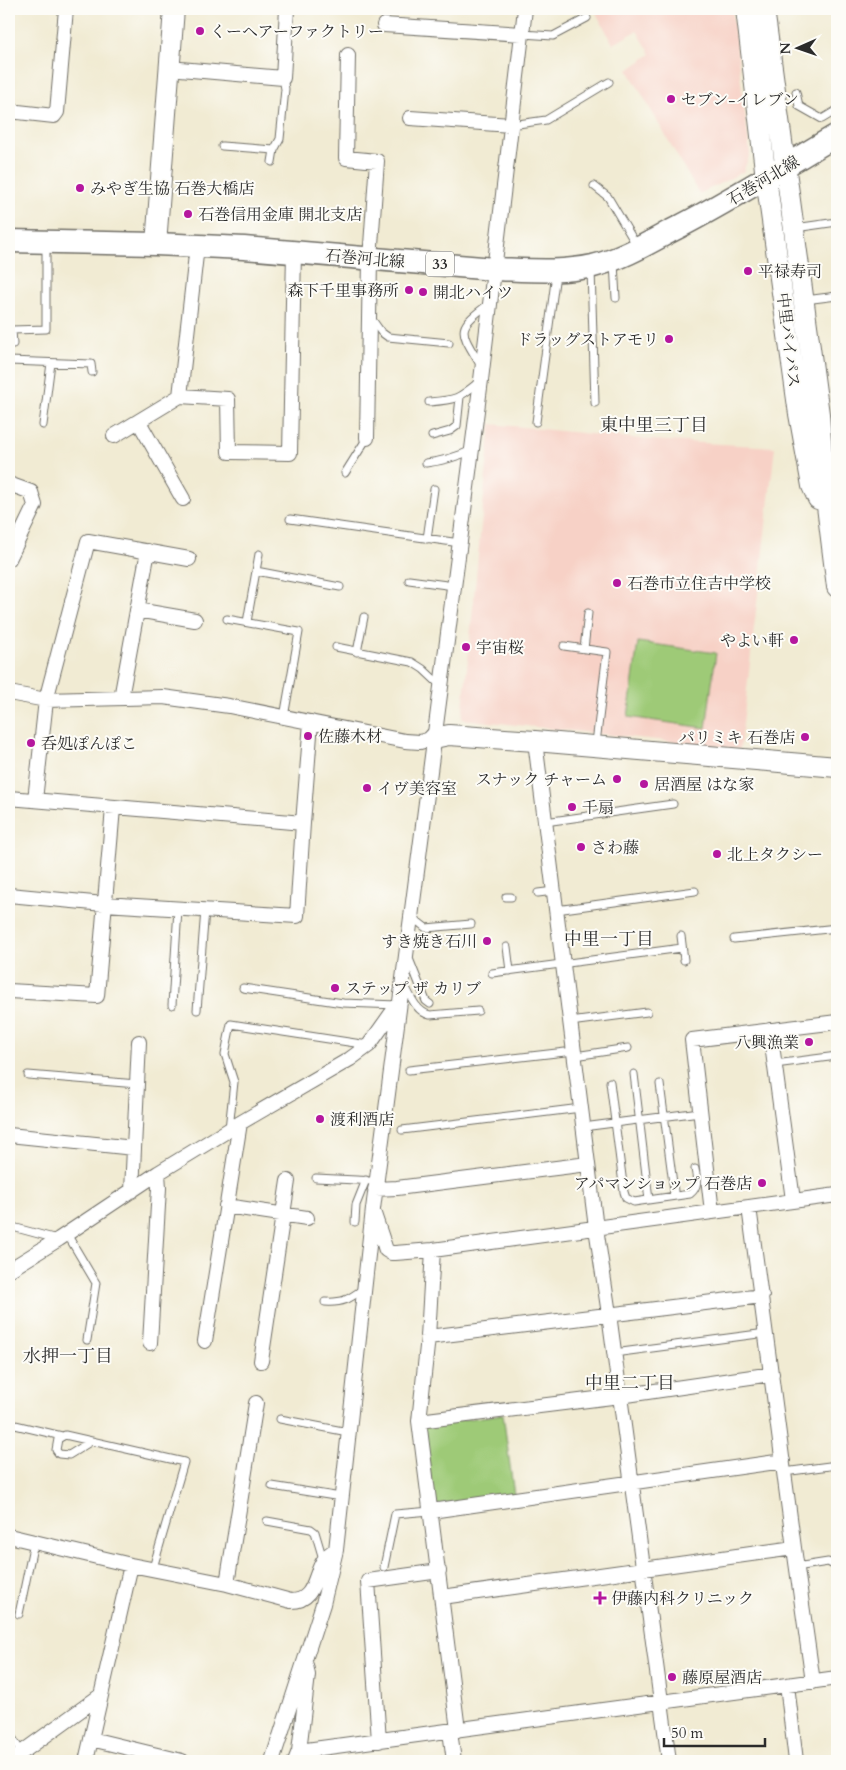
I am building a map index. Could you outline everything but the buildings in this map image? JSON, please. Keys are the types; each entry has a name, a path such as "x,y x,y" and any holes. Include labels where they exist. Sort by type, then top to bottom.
{"main road":[{"name":"石巻河北線","path":"9,241 197,246 294,252 494,269 557,270 591,266 614,260 726,202 837,135"}],"street":[{"path":"9,112 54,116 57,112 66,9"},
{"path":"156,244 174,9"},
{"path":"169,68 283,78 288,9"},
{"path":"272,1761 323,1604 336,1550 372,1209 372,1183 412,909 460,543 491,302 525,9"},
{"name":"中里バイパス","path":"746,9 766,178 799,414 812,486 828,518"},
{"name":"中里バイパス","path":"764,9 820,414 824,482 837,587"},
{"path":"384,25 522,34"},
{"path":"348,56 346,158 377,161 370,259 368,438"},
{"path":"410,118 511,125"},
{"path":"180,396 197,246"},
{"path":"114,436 180,396 228,399 229,452 290,453 294,252"},
{"path":"139,422 183,499"},
{"path":"9,484 31,492 35,505 9,559"},
{"path":"35,800 46,700 88,541 189,559"},
{"path":"121,698 148,552"},
{"path":"137,610 195,620"},
{"path":"9,693 46,700 163,697 229,706 405,741 420,742 449,735 596,746 803,768 837,768"},
{"path":"9,896 298,916 311,722"},
{"path":"535,741 596,1228 662,1703 665,1761"},
{"path":"9,798 303,823"},
{"path":"9,991 97,996 113,808"},
{"path":"9,1270 234,1126 350,1059 369,1045 398,1005"},
{"path":"712,1212 692,1040 837,1022"},
{"path":"770,1030 793,1200"},
{"path":"132,1191 139,1042"},
{"path":"205,1341 226,1206 234,1126"},
{"path":"9,1135 134,1148"},
{"path":"372,1183 397,1188 588,1164"},
{"path":"150,1342 159,1188 158,1174"},
{"path":"261,1361 288,1181"},
{"path":"372,1209 386,1250 391,1253 433,1250 837,1195"},
{"path":"226,1206 307,1218"},
{"path":"750,1207 796,1567 813,1682"},
{"path":"433,1250 428,1337 419,1421 442,1597 454,1730 454,1761"},
{"path":"428,1337 762,1296"},
{"path":"419,1421 620,1396 772,1374"},
{"path":"227,1584 256,1403"},
{"path":"431,1511 632,1482 783,1467"},
{"path":"9,1536 131,1565 227,1584 291,1601 298,1601 306,1597 311,1590 323,1559 336,1550"},
{"path":"442,1597 794,1548"},
{"path":"86,1761 131,1565"},
{"path":"379,1741 368,1581 438,1571"},
{"path":"303,1664 307,1666 308,1675 297,1756 454,1730 837,1678"},
{"path":"787,1685 796,1761"},
{"path":"10,1761 100,1696"},
{"path":"91,1739 182,1761"}],"lane":[{"path":"522,34 553,36 587,18"},
{"path":"272,162 274,150 280,139 285,89 283,78"},
{"path":"511,125 546,120 609,82"},
{"path":"796,92 799,106 822,119 837,110"},
{"path":"222,146 274,150"},
{"path":"594,186 608,197 638,248"},
{"path":"794,228 837,222"},
{"path":"13,344 12,330 46,329 46,242"},
{"path":"614,260 616,298"},
{"path":"591,266 595,403"},
{"path":"536,422 557,270"},
{"path":"804,300 837,296"},
{"path":"429,402 460,398 482,374 466,340 465,324 491,302"},
{"path":"369,315 381,332 388,337 449,344"},
{"path":"9,361 91,364 92,372"},
{"path":"43,425 51,362"},
{"path":"432,436 450,431 457,426 460,398"},
{"path":"346,473 368,438"},
{"path":"426,464 458,457 472,450"},
{"path":"428,539 434,489"},
{"path":"290,519 460,543"},
{"path":"247,622 259,554"},
{"path":"256,571 340,587"},
{"path":"409,580 454,586"},
{"path":"584,649 588,613"},
{"path":"357,652 364,617"},
{"path":"227,618 300,632 284,717"},
{"path":"564,646 607,652 596,746"},
{"path":"336,648 412,662 424,669 441,685"},
{"path":"545,822 674,804"},
{"path":"538,893 554,891"},
{"path":"556,910 695,891"},
{"path":"172,1005 178,908"},
{"path":"412,909 417,920 426,928 471,924"},
{"path":"197,1010 205,910"},
{"path":"734,939 837,928"},
{"path":"680,936 684,960"},
{"path":"507,947 510,971"},
{"path":"492,973 682,948"},
{"path":"405,949 426,1001 430,1004"},
{"path":"401,979 423,1014 478,1010"},
{"path":"243,988 336,1002 398,1005"},
{"path":"570,1022 647,1012"},
{"path":"234,1126 234,1082 225,1054 230,1024 369,1045"},
{"path":"409,1070 628,1048"},
{"path":"775,1064 837,1056"},
{"path":"634,1074 649,1200"},
{"path":"28,1076 137,1084"},
{"path":"610,1082 626,1198 634,1202 690,1194 697,1184 695,1169"},
{"path":"660,1084 674,1191 673,1196"},
{"path":"402,1130 581,1108"},
{"path":"583,1127 700,1112"},
{"path":"316,1178 372,1183"},
{"path":"355,1222 356,1205 372,1183"},
{"path":"9,1226 63,1237 96,1283 87,1340"},
{"path":"325,1302 338,1303 345,1301 364,1289"},
{"path":"614,1353 766,1333"},
{"path":"280,1419 348,1432"},
{"path":"11,1424 184,1462 153,1568"},
{"path":"62,1436 58,1439 56,1450 59,1454 69,1455 90,1442"},
{"path":"783,1467 837,1465"},
{"path":"272,1486 341,1497"},
{"path":"384,1567 395,1514 431,1511"},
{"path":"268,1521 311,1529 315,1532 323,1559"},
{"path":"19,1614 34,1542"},
{"path":"796,1567 828,1562 837,1568"},
{"path":"9,1732 22,1753"}],"shaded area":[{"path":"594,9 732,9 750,154 743,172 699,194 628,70 651,54 637,31 613,44"},
{"name":"石巻市立住吉中学校","path":"491,424 651,440 775,447 740,749 462,719"}],"green space":[{"path":"638,642 716,653 706,728 628,717"},
{"path":"503,1414 514,1495 434,1506 424,1425"}],"place":[{"name":"くーヘアーファクトリー","path":"200,31"},
{"name":"セブン-イレブン","path":"671,99"},
{"name":"みやぎ生協 石巻大橋店","path":"80,188"},
{"name":"石巻信用金庫 開北支店","path":"188,214"},
{"name":"平禄寿司","path":"748,271"},
{"name":"森下千里事務所","path":"409,290"},
{"name":"開北ハイツ","path":"423,292"},
{"name":"ドラッグストアモリ","path":"669,339"},
{"name":"石巻市立住吉中学校","path":"617,583"},
{"name":"やよい軒","path":"794,640"},
{"name":"宇宙桜","path":"466,647"},
{"name":"佐藤木材","path":"308,736"},
{"name":"パリミキ 石巻店","path":"805,737"},
{"name":"呑処ぽんぽこ","path":"31,743"},
{"name":"スナック チャーム","path":"617,779"},
{"name":"居酒屋 はな家","path":"644,784"},
{"name":"イヴ美容室","path":"367,788"},
{"name":"千扇","path":"572,807"},
{"name":"さわ藤","path":"581,847"},
{"name":"北上タクシー","path":"717,854"},
{"name":"すき焼き石川","path":"487,941"},
{"name":"ステップ ザ カリブ","path":"335,988"},
{"name":"八興漁業","path":"809,1042"},
{"name":"渡利酒店","path":"320,1119"},
{"name":"アパマンショップ 石巻店","path":"762,1183"},
{"name":"伊藤内科クリニック","path":"600,1598"},
{"name":"藤原屋酒店","path":"672,1677"}],"district":[{"name":"東中里三丁目","path":"654,425"},
{"name":"中里一丁目","path":"609,939"},
{"name":"水押一丁目","path":"68,1356"},
{"name":"中里二丁目","path":"630,1383"}]}
